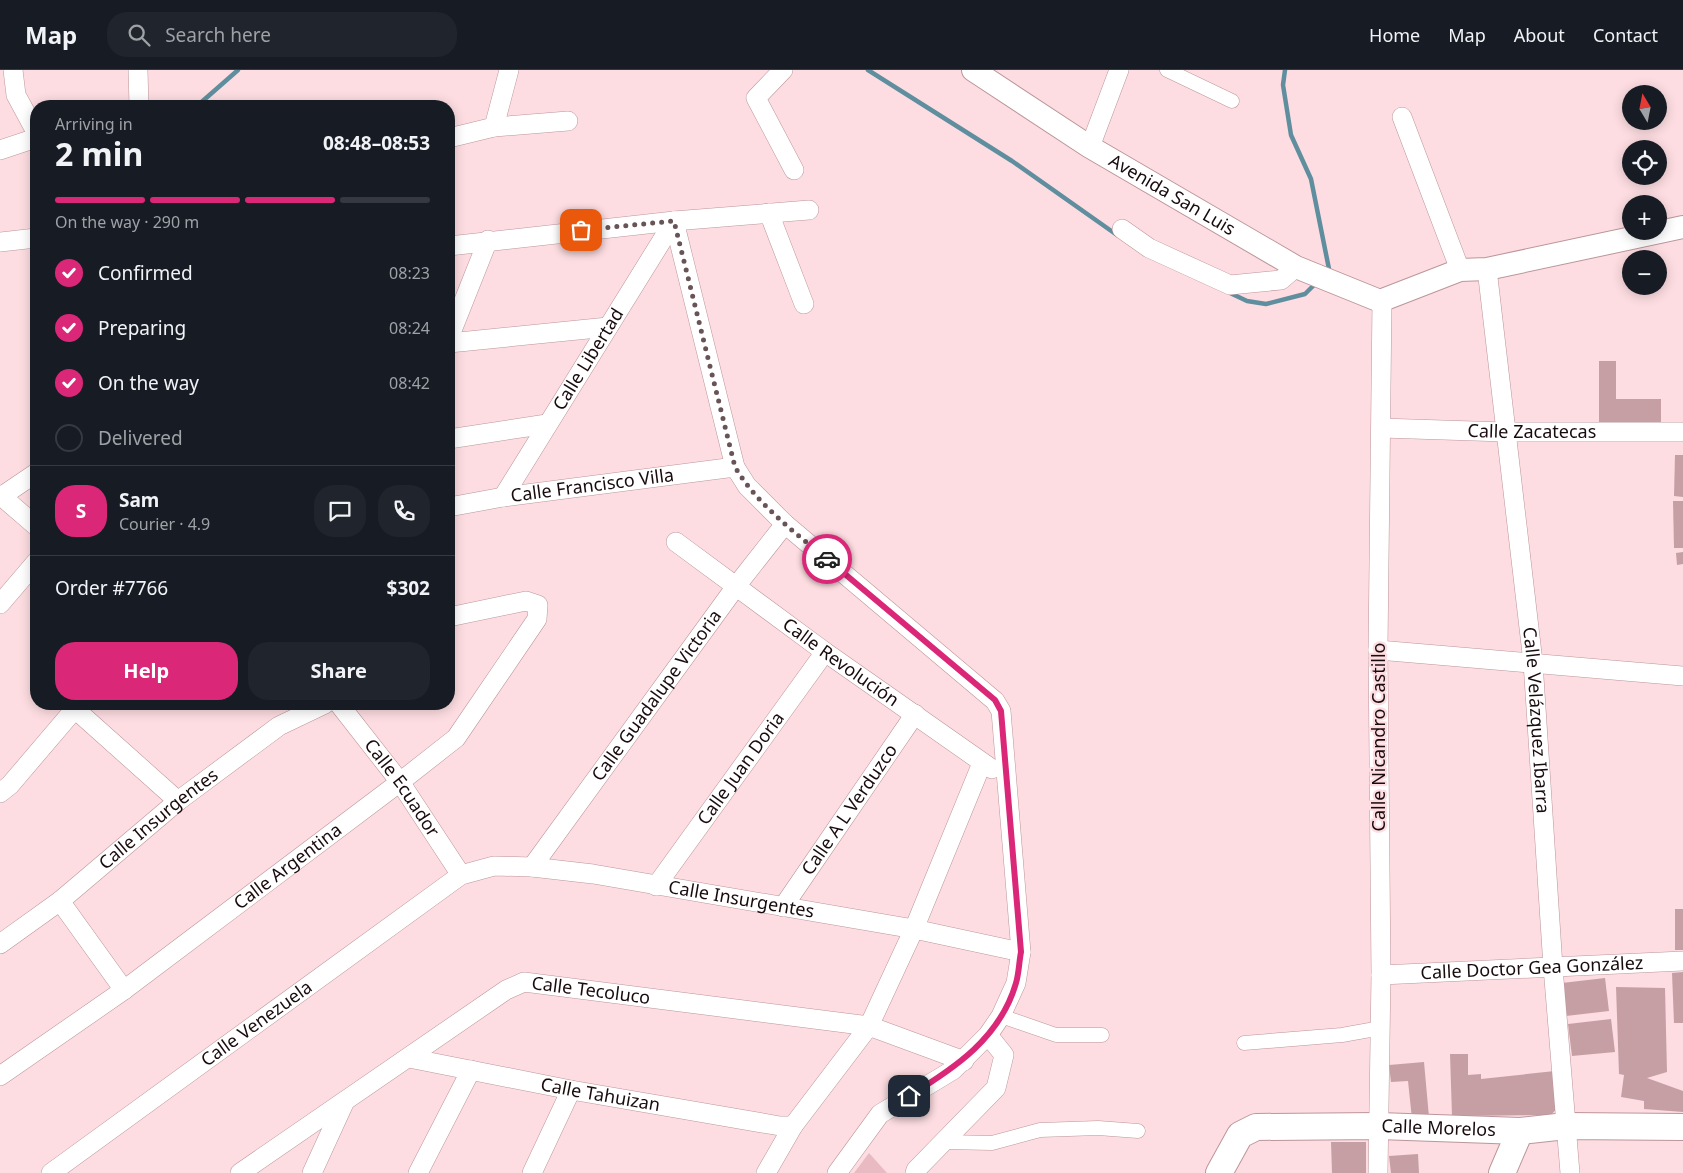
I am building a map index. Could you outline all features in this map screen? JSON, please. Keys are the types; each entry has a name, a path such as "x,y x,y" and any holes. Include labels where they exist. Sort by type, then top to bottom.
{"main road":[{"name":"Calle Morelos","path":"1219,1173 1240,1135 1256,1127 1379,1126 1520,1130 1566,1126 1683,1127"},
{"path":"1502,1173 1520,1130"}],"street":[{"path":"13,70 16,94 30,121"},
{"path":"138,70 138,100"},
{"path":"494,127 509,70"},
{"path":"783,70 756,98 794,170"},
{"name":"Avenida San Luis","path":"973,70 1090,147 1300,269 1381,301"},
{"path":"1090,147 1119,70"},
{"path":"1166,70 1232,100"},
{"path":"1402,117 1460,270"},
{"path":"455,137 494,127 568,121"},
{"path":"0,150 30,140"},
{"path":"455,245 674,221 809,210"},
{"path":"769,213 804,304"},
{"path":"674,221 735,467 747,486 784,524 999,705 1001,711 1021,952 1016,983 1001,1016 988,1035 953,1070 880,1114 839,1170"},
{"name":"Calle Libertad","path":"503,497 674,221"},
{"path":"1381,301 1460,270 1487,269 1683,227"},
{"path":"1122,229 1149,248 1230,285 1281,280 1300,269"},
{"path":"0,242 30,239"},
{"path":"455,323 488,240"},
{"name":"Calle Velázquez Ibarra","path":"1487,269 1533,662 1553,967 1570,1173"},
{"name":"Calle Nicandro Castillo","path":"1378,1173 1381,1028 1378,650 1381,301"},
{"path":"455,343 608,327"},
{"path":"455,438 547,424"},
{"name":"Calle Zacatecas","path":"1381,428 1505,432 1683,432"},
{"name":"Calle Francisco Villa","path":"455,506 503,497 735,467"},
{"path":"30,477 1,496 30,521"},
{"name":"Calle Guadalupe Victoria","path":"532,867 737,585 784,524"},
{"name":"Calle Revolución","path":"676,542 737,585 825,652 1008,780"},
{"path":"0,604 30,569"},
{"name":"Calle Argentina","path":"0,1076 124,990 456,738 537,619 538,605 526,601 455,616"},
{"path":"1378,650 1683,676"},
{"name":"Calle Juan Doria","path":"656,886 825,652"},
{"path":"0,794 10,785 74,710"},
{"path":"81,710 178,801"},
{"name":"Calle Insurgentes","path":"0,944 60,901 178,801 279,726 313,710"},
{"name":"Calle Ecuador","path":"344,710 400,782 461,875"},
{"name":"Calle A L Verduzco","path":"783,907 915,714"},
{"path":"766,1173 794,1126 869,1026 914,929 982,763"},
{"name":"Calle Insurgentes","path":"461,875 494,866 532,867 593,874 914,929 1021,952"},
{"name":"Calle Venezuela","path":"51,1173 461,875"},
{"path":"60,901 124,990"},
{"name":"Calle Doctor Gea González","path":"1381,975 1683,961"},
{"name":"Calle Tecoluco","path":"240,1173 506,990 524,982 869,1026 964,1060"},
{"path":"1001,1016 1056,1035 1102,1035"},
{"path":"1244,1043 1342,1035 1381,1028"},
{"path":"915,1173 996,1088 1004,1055 988,1035"},
{"name":"Calle Tahuizan","path":"409,1058 571,1090 780,1126 794,1126"},
{"path":"418,1173 471,1070"},
{"path":"532,1173 571,1090"},
{"path":"312,1173 346,1100"},
{"path":"944,1142 992,1143 1040,1130 1098,1128 1138,1131"}],"shaded area":[{"path":"869,1153 887,1173 854,1173"}],"building":[{"path":"1599,361 1616,361 1616,399 1661,399 1661,429 1599,429"},
{"path":"1675,455 1683,455 1683,497 1674,496"},
{"path":"1673,501 1683,501 1683,548 1674,548"},
{"path":"1683,552 1683,564 1677,565 1676,553"},
{"path":"1675,909 1683,909 1683,950 1675,950"},
{"path":"1683,972 1683,1023 1674,1023 1672,973"},
{"path":"1605,978 1609,1011 1566,1016 1562,983"},
{"path":"1616,987 1665,988 1667,1072 1647,1078 1683,1091 1683,1112 1644,1109 1644,1101 1621,1097 1624,1075 1619,1074"},
{"path":"1611,1019 1615,1052 1572,1056 1568,1024"},
{"path":"1450,1054 1468,1054 1468,1075 1481,1074 1481,1079 1555,1071 1560,1105 1551,1115 1452,1116"},
{"path":"1424,1062 1429,1117 1412,1119 1408,1081 1391,1082 1389,1065"},
{"path":"1331,1142 1366,1142 1366,1173 1332,1173"},
{"path":"1418,1154 1419,1173 1391,1173 1389,1156"}],"waterway":[{"path":"204,100 238,70"},
{"path":"868,70 1012,161 1117,235"},
{"path":"1285,70 1283,85 1291,135 1311,179 1329,269 1325,273"},
{"path":"1228,292 1247,301 1266,304 1305,294 1317,282"}],"way so far":[{"path":"581,230 674,221 735,467 747,486 784,524 827,559"}],"route":[{"path":"827,559 995,700 1001,711 1021,952 1016,983 1001,1016 988,1035 953,1070 909,1096"}]}
